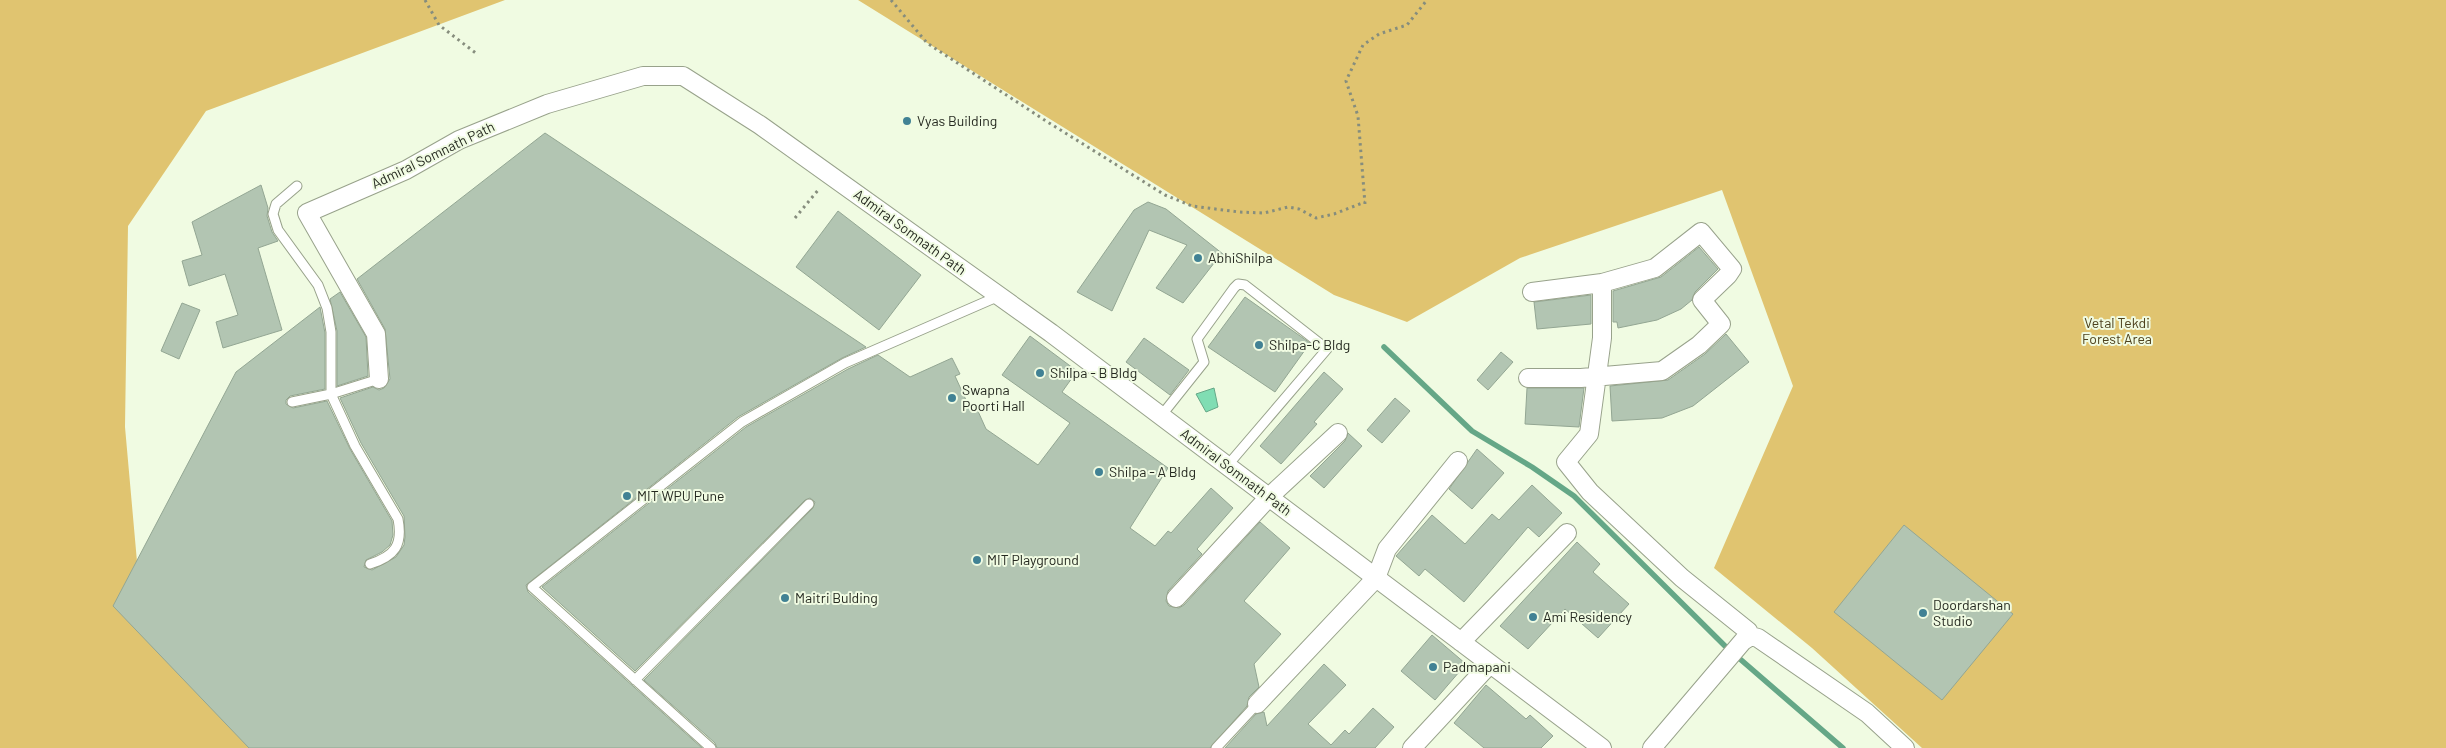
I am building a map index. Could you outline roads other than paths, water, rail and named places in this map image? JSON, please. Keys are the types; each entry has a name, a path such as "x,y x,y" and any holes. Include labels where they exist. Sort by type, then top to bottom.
{"street":[{"name":"Admiral Somnath Path","path":"379,379 376,334 307,213 406,170 459,140 547,104 643,76 683,76 760,125 999,296 1269,497 1596,746"},
{"path":"1528,378 1580,378 1597,375 1662,371 1699,345 1720,324 1702,300 1732,269 1702,232 1655,268 1602,283 1532,292"},
{"path":"1602,283 1602,338 1589,434 1566,462 1590,492 1621,521 1718,608 1744,626 1748,631 1745,640 1652,748"},
{"path":"1176,598 1269,497 1338,433"},
{"path":"1258,704 1376,578 1387,549 1458,461"},
{"path":"1461,642 1567,533"},
{"path":"1745,640 1758,638 1866,713 1905,748"},
{"path":"1412,748 1490,664"}],"lane":[{"path":"297,186 276,204 273,214 278,230 318,286 327,308 331,332 332,394 355,446 398,519 400,531 394,551 385,560 370,564"},
{"path":"1161,416 1204,362 1197,339 1234,288 1238,284 1245,285 1327,349 1227,466"},
{"path":"712,748 532,586 742,422 845,363 999,296"},
{"path":"292,402 332,394 379,379"},
{"path":"635,680 809,504"},
{"path":"1216,748 1258,704"}],"waterway":[{"path":"1384,347 1472,431 1532,467 1574,496 1725,646 1843,748"}],"place":[{"name":"Vyas Building","path":"907,121"},
{"name":"AbhiShilpa","path":"1198,258"},
{"name":"Shilpa-C Bldg","path":"1259,345"},
{"name":"Shilpa - B Bldg","path":"1040,373"},
{"name":"Swapna Poorti Hall","path":"952,398"},
{"name":"Shilpa - A Bldg","path":"1099,472"},
{"name":"MIT WPU Pune","path":"627,496"},
{"name":"MIT Playground","path":"977,560"},
{"name":"Maitri Bulding","path":"785,598"},
{"name":"Doordarshan Studio","path":"1923,613"},
{"name":"Ami Residency","path":"1533,617"},
{"name":"Padmapani","path":"1433,667"}],"park label":[{"name":"Vetal Tekdi Forest Area","path":"2117,332"}]}
